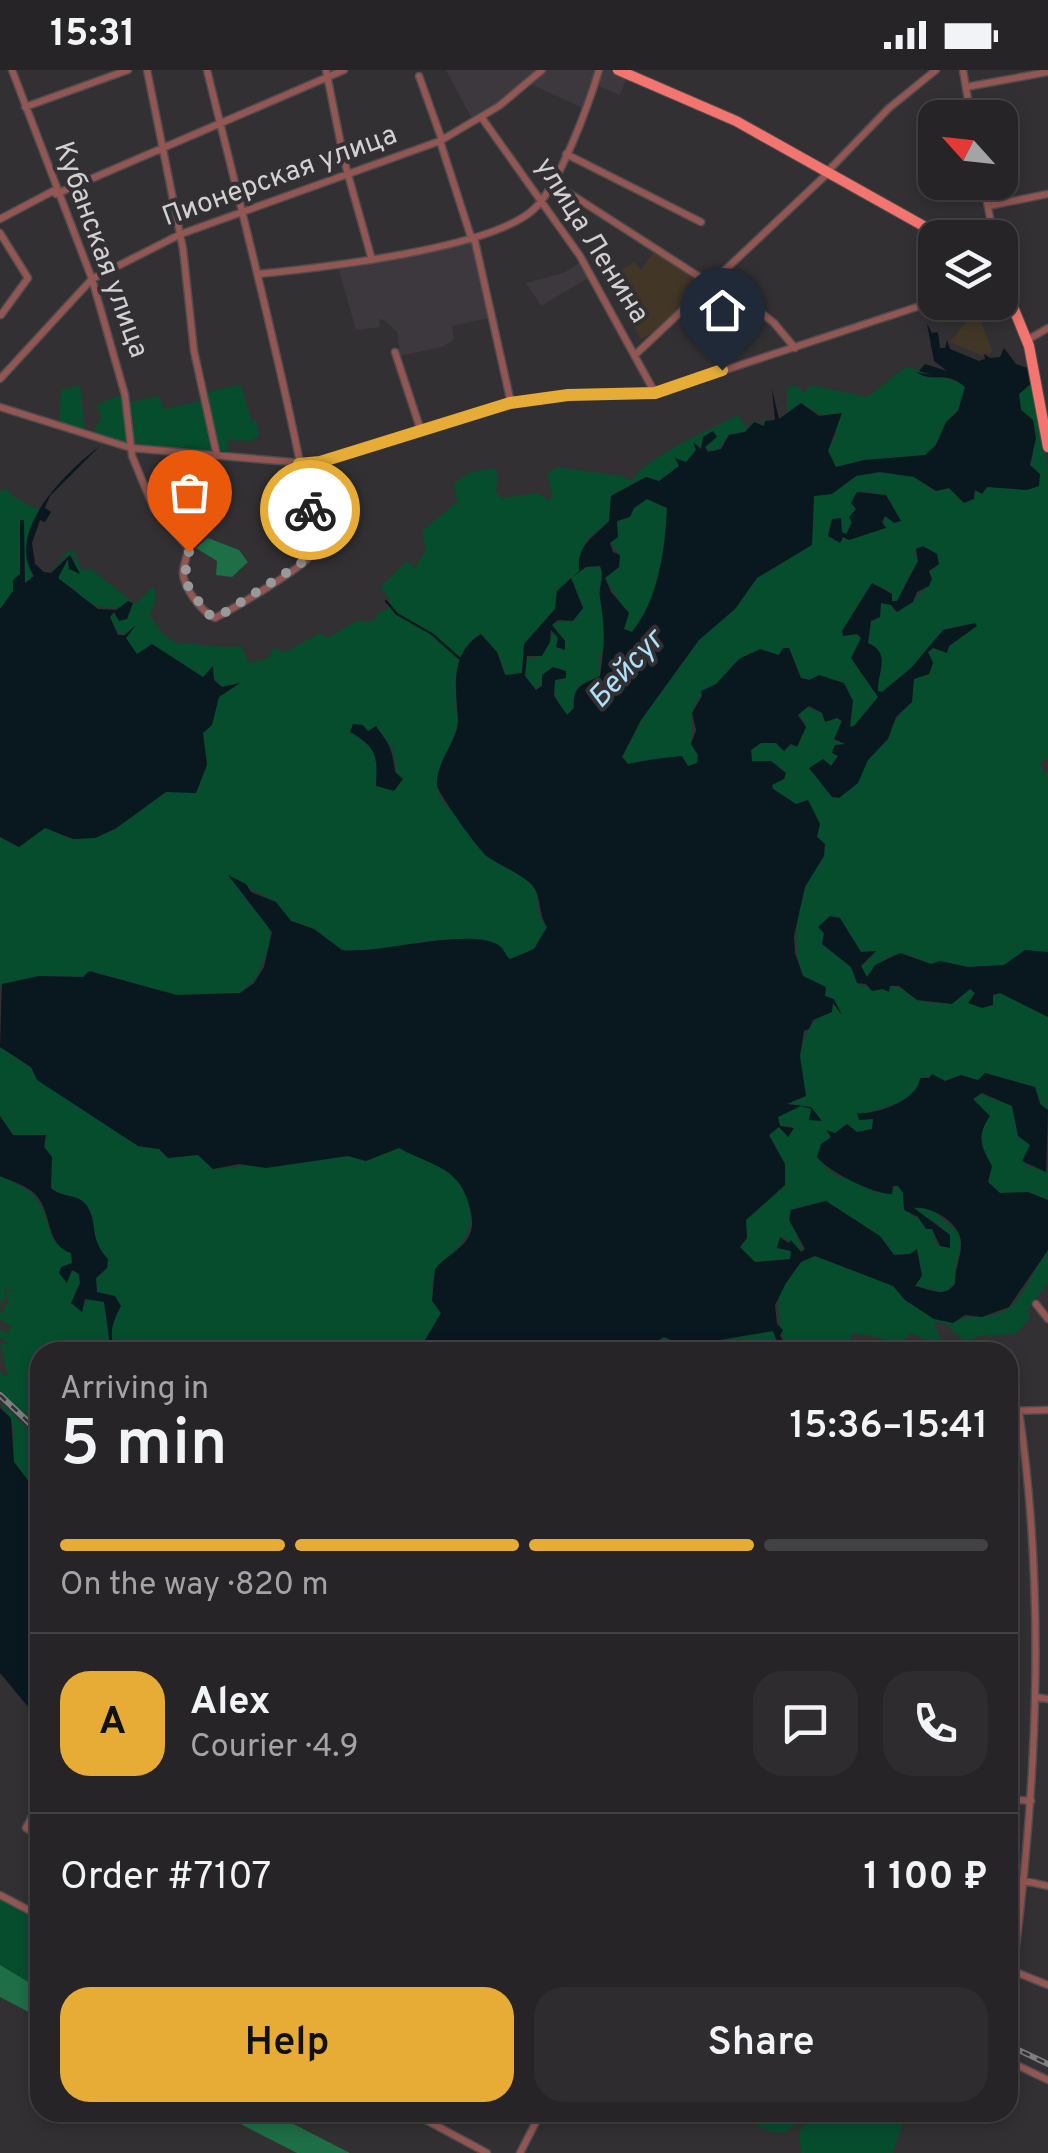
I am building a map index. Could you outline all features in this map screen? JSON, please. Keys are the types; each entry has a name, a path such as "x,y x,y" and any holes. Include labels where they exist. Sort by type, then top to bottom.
{"main road":[{"path":"618,70 723,114 918,223"},
{"path":"1018,318 1034,369 1048,447"}],"street":[{"name":"Кубанская улица","path":"12,70 92,279 126,395 130,448 154,509 188,547 184,580 212,618 311,555 312,518 299,464"},
{"path":"25,107 128,70"},
{"path":"147,70 181,234 194,351 218,456"},
{"path":"206,70 258,274 299,464"},
{"path":"0,219 327,73 344,70"},
{"name":"Пионерская улица","path":"0,379 92,279 181,234 441,141 482,118 542,70"},
{"path":"258,274 372,260 515,223 542,200 552,182 599,70"},
{"path":"635,355 829,172 889,108 936,70"},
{"path":"963,70 969,100"},
{"path":"966,87 1048,72"},
{"path":"327,73 348,174 372,260"},
{"path":"419,76 472,237 510,403"},
{"name":"улица Ленина","path":"482,118 590,271 655,393"},
{"path":"566,154 701,222"},
{"path":"552,182 712,285"},
{"path":"988,206 1048,194"},
{"path":"987,200 991,220"},
{"path":"1,315 28,278 1,234 10,215"},
{"path":"719,278 778,327 795,348"},
{"path":"0,407 130,448 299,464 320,462 510,403 568,395 655,393 918,307"},
{"path":"1027,340 1048,328"},
{"path":"395,352 420,428"},
{"path":"1036,1304 1048,1319"},
{"path":"1018,1923 1025,1881 1036,1697 1032,1525 1019,1411 1048,1410"},
{"path":"1036,1697 1048,1699"},
{"path":"1018,1799 1031,1800"},
{"path":"1018,1879 1048,1886"},
{"path":"0,1895 30,1911"},
{"path":"1018,1973 1048,1985"},
{"path":"1018,2066 1048,2080"},
{"path":"429,2122 488,2153"},
{"path":"520,2153 536,2122"}],"shaded area":[{"path":"446,70 541,70 473,121"},
{"path":"544,70 612,70 628,75 620,95 594,84 585,109 531,84"},
{"path":"471,242 489,318 452,326 454,340 442,347 400,356 397,332 384,320 379,319 380,327 356,330 339,270"},
{"path":"654,251 704,286 657,330 641,339 604,282 634,262 641,270"},
{"path":"579,263 588,278 541,306 526,283 563,273"},
{"path":"968,320 980,320 993,352 981,355 950,342"}],"green space":[{"path":"906,367 965,387 958,411 925,455 836,467 827,451 837,433 822,415 800,403 779,420 787,412 787,387 797,386 804,393 811,385 867,397"},
{"path":"1033,382 1048,469 1048,758 1040,763 1044,773 1048,773 1048,952 1022,953 1004,965 968,967 940,961 932,964 904,953 889,956 867,977 861,966 875,954 859,950 837,916 819,927 824,933 822,944 851,967 860,985 886,991 890,986 918,1000 952,1004 970,989 975,993 971,998 1000,993 1048,1017 1048,1122 1035,1087 985,1073 978,1080 958,1076 947,1081 932,1075 920,1078 917,1088 904,1100 859,1120 873,1119 872,1129 857,1132 847,1124 835,1133 826,1131 831,1137 821,1147 825,1167 839,1177 860,1181 876,1193 894,1190 896,1184 903,1192 909,1213 932,1229 937,1245 949,1248 950,1235 915,1212 916,1207 930,1208 959,1234 955,1281 947,1292 915,1286 922,1275 919,1257 912,1253 894,1255 884,1240 826,1201 794,1208 789,1214 803,1252 784,1237 777,1246 791,1251 792,1258 778,1263 755,1262 740,1247 747,1238 745,1221 784,1186 785,1164 770,1144 770,1132 779,1127 792,1135 792,1125 782,1127 776,1120 798,1105 787,1103 806,1096 800,1068 802,1044 813,1023 832,1002 840,1011 834,1000 825,996 827,990 803,976 797,953 802,899 824,851 825,844 817,837 819,822 806,800 796,804 773,789 772,785 786,773 774,763 752,761 751,750 761,743 776,743 784,751 791,744 798,745 805,723 798,715 806,707 822,713 828,721 839,718 841,723 834,741 843,741 845,746 835,745 832,752 838,756 831,765 819,763 809,768 839,798 855,783 895,722 914,679 929,674 933,663 928,652 948,648 977,623 947,628 912,668 882,692 878,691 882,664 880,652 868,643 871,621 880,617 881,603 892,605 893,612 916,598 929,584 929,572 939,564 937,554 918,547 914,552 918,561 905,583 901,600 892,601 891,592 872,583 842,631 843,636 857,634 862,638 851,658 878,697 854,726 849,725 853,706 844,683 801,678 789,648 782,649 779,655 753,654 699,698 692,717 691,744 698,755 697,763 688,766 683,758 677,758 628,764 622,757 641,720 699,640 735,609 757,578 804,547 813,531 814,496 832,494 856,476 880,472 914,477 935,491 949,488 974,499 975,491 982,493 987,487 1018,489 1032,461 1033,448 1033,420 1021,410 1019,394","holes":["857,492 872,492 891,501 896,517 885,516 883,525 849,540 843,537 841,542 828,535 832,522 841,518 846,535 856,508 851,503"]},
{"path":"80,385 85,430 59,423 61,390"},
{"path":"241,386 252,422 256,420 259,436 250,441 228,440 227,454 219,453 205,393"},
{"path":"159,396 164,409 204,400 215,453 133,447 128,403"},
{"path":"123,397 128,444 93,434 101,418 97,405"},
{"path":"738,415 747,428 754,421 764,425 763,420 776,419 766,421 765,426 754,424 744,432 729,434 716,452 705,448 714,440 702,449 695,442 695,453 686,462 676,460 679,466 659,481 641,479 611,496 609,521 586,540 579,571 591,566 602,568 599,593 607,636 600,658 600,676 579,685 570,715 564,713 553,691 556,677 566,675 564,670 552,667 536,690 525,676 527,656 533,659 546,648 553,623 573,621 583,608 571,577 555,596 555,609 524,644 522,673 507,677 497,652 478,635 461,658 458,724 439,770 438,792 486,856 530,882 537,892 539,916 547,926 528,952 509,959 490,947 450,939 385,949 342,950 314,929 291,921 276,902 238,882 242,894 270,931 258,973 240,993 177,995 97,977 93,972 84,977 39,976 0,985 0,837 23,845 45,828 66,837 115,829 166,792 202,773 207,761 203,733 219,697 240,682 222,687 210,673 203,677 152,644 137,654 126,639 133,627 123,635 112,627 110,615 117,614 118,608 87,602 59,581 58,575 68,559 69,567 80,572 74,565 75,558 65,557 49,572 68,550 75,552 82,570 91,569 135,604 154,586 156,599 150,615 162,633 176,643 241,646 249,663 269,658 273,648 286,652 320,633 327,638 357,621 373,621 379,612 388,609 390,600 380,587 407,561 415,568 426,550 422,531 457,502 454,484 470,472 495,468 496,492 502,498 538,493 548,501 553,496 547,474 557,467 622,476 631,481 665,453","holes":["360,727 368,731 378,728 393,749 397,776 375,783 376,757 349,730"]},
{"path":"5,488 40,510 28,545 33,579 25,583 20,575 14,580 13,591 0,609 0,492"},
{"path":"647,499 667,508 664,541 654,590 632,632 624,629 625,610 605,578 619,567 620,555 610,543 617,536 617,521"},
{"path":"208,538 239,550 248,562 232,577 216,575 217,561 196,548"},
{"path":"0,1047 59,1094 125,1137 146,1148 159,1149 168,1158 198,1155 213,1169 348,1156 366,1161 399,1148 435,1163 458,1179 464,1189 470,1222 466,1236 433,1280 433,1295 441,1313 424,1342 112,1342 113,1319 120,1310 115,1296 97,1292 96,1278 104,1272 103,1253 95,1245 88,1209 51,1188 52,1157 44,1147 48,1137 13,1135 0,1116"},
{"path":"977,1093 1012,1106 1030,1145 1024,1165 1048,1172 1048,1203 1033,1193 1000,1193 988,1182 992,1166 982,1135 990,1116 973,1103"},
{"path":"0,1176 37,1200 53,1240 71,1253 71,1272 77,1270 80,1283 74,1295 82,1307 90,1298 104,1302 110,1342 30,1342 30,1420 0,1391 0,1371 3,1376 8,1375 0,1343 10,1344 0,1337 0,1330 8,1333 11,1326 0,1320 0,1309 3,1315 9,1303 5,1290 15,1292 4,1287 6,1300 0,1302"},
{"path":"1048,1250 1048,1282 1027,1311 1031,1317 1016,1334 979,1336 965,1342 946,1324 937,1322 934,1326 942,1342 931,1342 911,1333 902,1342 851,1334 850,1342 785,1342 778,1303 786,1279 808,1257 824,1257 894,1286 905,1300 934,1319 953,1323 1006,1310"},
{"path":"773,1331 777,1342 712,1342"},
{"path":"0,1402 30,1430 30,1483 14,1462 13,1428"},
{"path":"0,1897 30,1913 30,1983 0,1965"},
{"path":"0,1965 30,1983 30,2013 0,1997"},
{"path":"237,2122 290,2122 350,2153 297,2153"},
{"path":"750,2122 797,2122 780,2133"},
{"path":"805,2122 903,2122 893,2153 801,2153 799,2133"}],"water":[{"name":"Бейсуг","path":"927,324 932,333 938,332 940,348 945,348 947,340 950,349 979,361 985,359 984,354 1000,357 1004,348 1016,364 1028,368 1033,382 1019,394 1021,410 1033,420 1036,438 1030,465 1040,474 1039,486 1027,490 987,487 982,494 975,490 974,499 964,503 949,488 936,491 914,477 880,472 856,476 832,494 814,496 812,545 757,578 735,609 699,640 641,720 622,757 628,764 682,756 688,766 697,763 698,755 691,744 696,730 692,713 701,691 716,684 739,659 760,649 779,655 783,648 789,648 801,678 809,680 819,675 844,683 853,701 850,727 854,726 878,697 851,658 861,638 857,634 843,636 842,631 872,583 897,601 918,561 916,549 923,546 937,554 939,564 929,571 929,586 897,612 891,605 881,603 880,617 871,621 868,643 880,652 882,664 878,691 882,692 911,668 943,630 975,623 977,626 949,646 947,653 933,648 928,652 933,663 929,674 914,679 912,702 896,717 888,739 868,760 858,783 839,798 832,797 809,768 823,759 831,766 838,756 832,753 835,745 845,744 834,739 842,721 837,718 825,722 822,713 809,706 798,715 806,727 797,747 791,744 784,751 776,743 761,743 751,750 752,761 771,761 786,773 784,779 772,785 773,789 796,804 808,800 820,824 817,837 825,844 824,856 805,887 794,936 795,953 803,976 826,987 825,996 834,999 842,1015 833,1003 832,1012 813,1020 804,1031 800,1056 806,1096 787,1104 811,1107 822,1121 809,1120 811,1109 801,1106 778,1117 780,1126 794,1128 788,1137 779,1127 769,1135 785,1164 785,1185 746,1220 747,1238 740,1247 755,1262 790,1259 791,1251 777,1248 780,1237 788,1243 791,1240 801,1252 805,1249 789,1220 791,1210 826,1201 880,1236 894,1255 910,1254 917,1249 922,1276 915,1286 936,1292 950,1289 955,1284 961,1245 951,1223 929,1210 914,1208 950,1235 950,1248 940,1246 932,1229 926,1229 918,1217 904,1210 903,1193 898,1186 893,1186 892,1194 875,1191 841,1175 817,1157 821,1144 831,1137 826,1130 835,1133 847,1124 857,1132 872,1129 873,1119 859,1120 857,1113 876,1111 905,1099 918,1086 920,1078 932,1074 945,1081 961,1075 978,1080 985,1073 1035,1087 1040,1104 1048,1110 1046,1172 1022,1161 1030,1145 1018,1136 1012,1106 982,1093 973,1099 990,1116 982,1136 992,1166 988,1182 1000,1193 1028,1192 1048,1200 1048,1250 1009,1307 982,1317 965,1315 953,1323 934,1319 905,1300 893,1286 815,1256 801,1262 775,1305 783,1342 777,1342 773,1331 712,1342 675,1342 664,1337 656,1342 424,1342 441,1313 432,1301 435,1269 471,1232 469,1205 450,1174 399,1148 366,1161 348,1156 266,1168 239,1164 213,1169 198,1155 168,1158 159,1149 138,1146 37,1080 31,1067 0,1047 2,984 39,976 83,977 89,971 177,995 240,993 254,983 264,967 272,932 228,875 246,884 251,892 276,902 291,921 314,929 342,950 470,939 501,947 510,959 534,949 547,927 535,889 483,852 437,785 440,767 457,728 457,672 464,651 481,634 497,652 505,675 522,673 524,644 555,609 557,591 571,578 583,608 573,621 558,620 552,625 565,641 565,650 556,647 558,638 551,630 542,656 527,656 525,676 536,690 542,686 542,675 553,667 566,671 566,678 555,680 554,696 567,715 574,708 580,687 600,676 604,637 600,566 586,567 573,577 579,571 583,548 609,521 611,496 646,477 659,481 679,466 675,458 686,462 696,450 693,442 701,449 703,437 713,431 717,437 705,447 708,452 721,449 729,435 745,432 754,422 764,426 765,421 775,420 772,389 779,419 801,403 819,416 842,413 828,451 836,467 864,460 925,455 958,411 965,387 951,379 916,372 932,375 919,371 925,364 947,371 934,361","holes":["647,499 667,508 654,590 632,632 624,629 629,613 605,578 619,567 620,555 613,552 610,543 618,537 617,521 630,517 634,508"]},
{"path":"100,446 50,496 40,519 45,508 51,512 45,522 40,520 32,543 35,564 51,573 70,555 80,574 69,569 68,559 58,578 98,609 116,610 128,601 133,603 127,619 119,621 114,612 110,617 118,635 125,635 136,625 126,638 137,654 152,644 203,677 213,666 214,680 222,687 240,683 219,697 212,725 203,733 207,765 196,793 166,792 115,829 95,838 73,839 45,828 19,847 0,837 0,609 13,591 13,580 20,574 20,520 24,520 25,583 34,576 27,559 27,540 33,522 43,504 57,486"},
{"path":"857,492 886,495 901,521 894,523 885,516 882,522 886,528 849,540 843,537 840,543 828,536 832,519 841,518 842,532 846,534 852,523 849,517 856,509 851,503"},
{"path":"353,724 363,725 368,731 376,726 387,743 395,772 403,779 394,791 376,786 374,754 350,732"},
{"path":"830,916 840,918 861,952 876,951 861,966 867,977 875,965 900,953 931,964 940,961 968,967 1004,965 1025,950 1048,952 1048,1017 1000,993 993,995 993,1005 982,1008 968,1003 975,993 970,989 952,1004 917,1000 899,986 890,986 889,992 872,991 866,984 857,983 851,967 822,944 824,933 818,927"},
{"path":"0,1116 13,1135 46,1135 44,1147 52,1157 51,1188 87,1206 98,1244 108,1259 107,1268 96,1278 97,1292 115,1296 121,1306 112,1328 113,1342 110,1342 104,1302 85,1299 82,1312 71,1303 80,1283 79,1274 72,1270 67,1283 59,1273 61,1267 72,1263 71,1253 57,1243 36,1195 0,1176"},
{"path":"0,1408 11,1418 14,1462 30,1483 30,1709 0,1673"}],"waterway":[{"path":"386,601 397,614 432,634 459,658"}],"railway":[{"path":"0,1395 30,1424"},
{"path":"1018,2050 1048,2064"}],"way so far":[{"path":"189,552 184,580 207,614 218,617 309,558 314,543 310,510"}],"route":[{"path":"310,510 299,464 320,462 510,403 568,395 655,393 722,370"}]}
